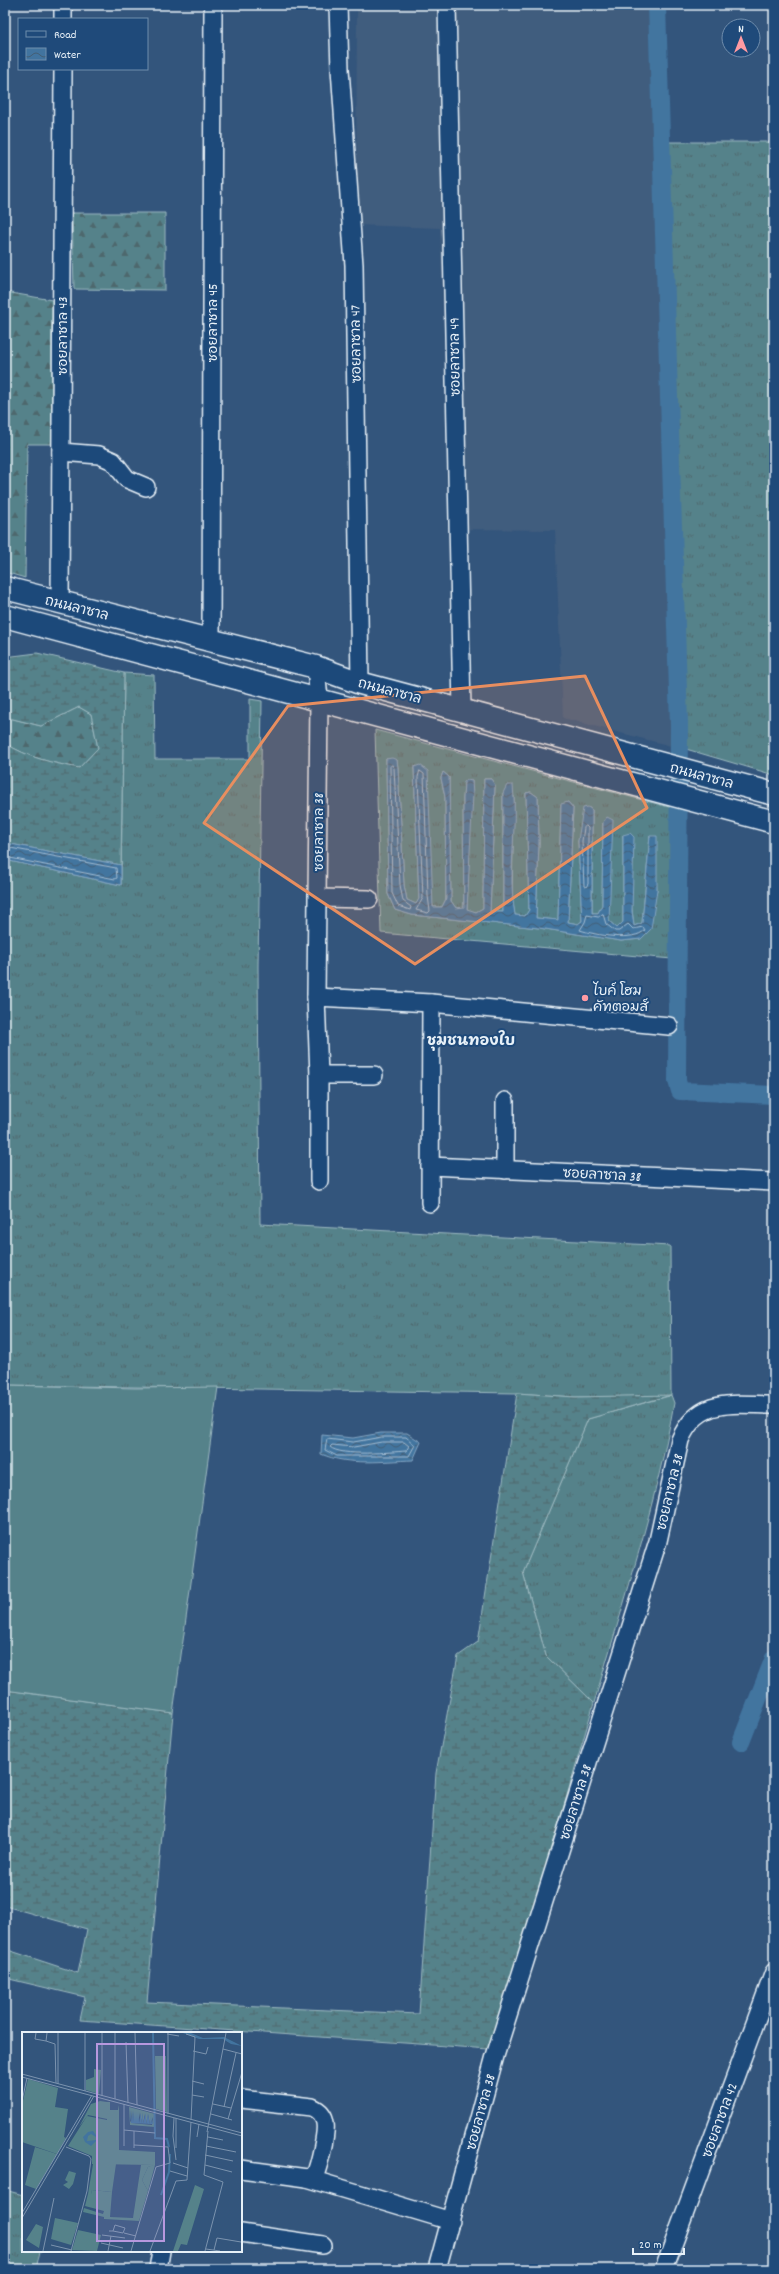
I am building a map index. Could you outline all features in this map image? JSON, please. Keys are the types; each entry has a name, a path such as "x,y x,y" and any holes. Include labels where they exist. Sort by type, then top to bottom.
{"street":[{"path":"63,5 63,18"},
{"name":"ซอยลาซาล 45","path":"211,640 213,5"},
{"name":"ซอยลาซาล 47","path":"338,5 340,68 354,265 360,683"},
{"name":"ซอยลาซาล 49","path":"447,5 462,709"},
{"name":"ซอยลาซาล 43","path":"60,604 63,70"},
{"path":"61,452 99,455 113,461 127,479 146,487"},
{"name":"ถนนลาซาล","path":"5,588 60,604 316,667 360,683 462,709 774,794"},
{"name":"ถนนลาซาล","path":"5,616 319,702 774,822"},
{"path":"5,631 34,628 70,634"},
{"path":"226,677 231,647"},
{"name":"ซอยลาซาล 38","path":"316,667 319,702 316,997 319,1076 319,1181"},
{"path":"318,898 370,899"},
{"path":"316,997 430,1004 669,1026"},
{"path":"430,1004 430,1203"},
{"path":"319,1076 374,1075"},
{"path":"505,1101 505,1170"},
{"name":"ซอยลาซาล 38","path":"430,1166 774,1182"},
{"name":"ซอยลาซาล 38","path":"437,2269 495,2056 658,1541 680,1440 687,1425 698,1413 720,1405 774,1405"},
{"name":"ซอยลาซาล 42","path":"664,2269 774,1972"},
{"path":"242,2099 312,2107 321,2112 326,2123 319,2166 315,2175 307,2178"},
{"path":"242,2169 307,2178 451,2221"},
{"path":"242,2232 323,2245"},
{"path":"158,2269 161,2252"}],"highlighted area":[{"path":"585,676 647,808 415,964 204,823 288,706"}],"shaded area":[{"path":"357,5 650,5 679,748 563,718 555,530 451,529 440,228 356,225"}],"green space":[{"path":"669,142 774,142 774,775 686,749"},
{"path":"72,213 165,213 165,290 74,289"},
{"path":"5,292 52,300 52,444 27,444 25,578 5,572"},
{"path":"37,653 124,673 121,865 5,843 5,743 23,753 50,762 79,768 98,748 91,714 79,707 41,726 5,717 5,657"},
{"path":"124,673 154,675 155,759 250,759 250,699 262,701 258,966 260,1224 670,1246 671,1395 674,1403 667,1441 648,1517 594,1703 546,1656 523,1572 588,1419 669,1396 575,1397 517,1393 5,1385 5,1125 9,1110 5,1109 5,1089 10,1088 5,1059 5,860 121,885"},
{"path":"79,707 91,714 98,748 79,768 50,762 23,753 5,743 5,717 41,726"},
{"path":"375,730 673,808 672,959 381,933","holes":["386,759 397,760 404,885 407,900 416,904 419,899 414,767 433,907 442,907 446,899 445,797 441,778 443,772 449,777 451,901 456,908 464,908 464,783 472,781 467,910 476,912 483,908 484,779 491,779 495,785 490,912 503,912 503,793 514,796 512,898 515,915 525,916 529,910 526,793 531,792 538,797 539,843 536,918 558,920 561,805 568,802 573,808 568,922 578,924 582,921 578,841 588,807 592,810 592,913 598,913 602,905 603,822 609,921 617,928 623,922 623,835 634,926 642,923 650,836 657,890 641,939 621,941 539,928 412,915 395,910 388,894"]},
{"path":"5,1385 135,1388 218,1387 173,1713 5,1690"},
{"path":"517,1393 575,1397 671,1395 588,1419 523,1572 546,1656 594,1703 503,2014 489,2049 80,2020 85,1997 5,1978 5,1949 78,1973 87,1929 5,1906 5,1690 173,1713 147,2002 419,2014 436,1773 458,1656 478,1642"},
{"path":"5,2190 22,2195 22,2252 40,2252 36,2269 5,2269"}],"water":[{"path":"392,758 397,760 398,768 404,885 407,900 416,904 419,899 414,767 420,765 428,771 433,907 442,907 446,899 445,797 441,778 443,772 449,777 451,901 456,908 464,907 463,799 464,782 467,780 472,781 473,795 467,909 476,912 483,908 484,779 491,779 495,785 490,912 503,912 503,793 507,785 513,785 514,818 512,883 515,915 525,916 529,910 526,793 531,792 538,797 539,843 536,918 558,920 561,804 568,802 573,808 568,922 578,924 582,921 578,841 583,808 588,807 592,810 592,913 598,913 602,905 603,822 607,817 613,820 609,921 617,928 623,922 623,835 630,833 634,837 632,911 634,926 642,923 650,836 657,836 657,890 651,929 641,939 621,941 539,928 412,915 395,910 388,894 386,759"},
{"path":"5,843 121,865 121,885 5,860"},
{"path":"5,1059 10,1089 5,1089"},
{"path":"381,1433 407,1433 421,1442 413,1460 366,1462 343,1460 321,1454 322,1435 353,1438"}],"waterway":[{"path":"657,5 679,725 677,1081 680,1091 774,1095"},
{"path":"741,1742 774,1658"}],"place":[{"name":"ไบค์ โฮม คัทตอมส์","path":"585,998"}],"district":[{"name":"ชุมชนทองใบ","path":"471,1040"}]}
